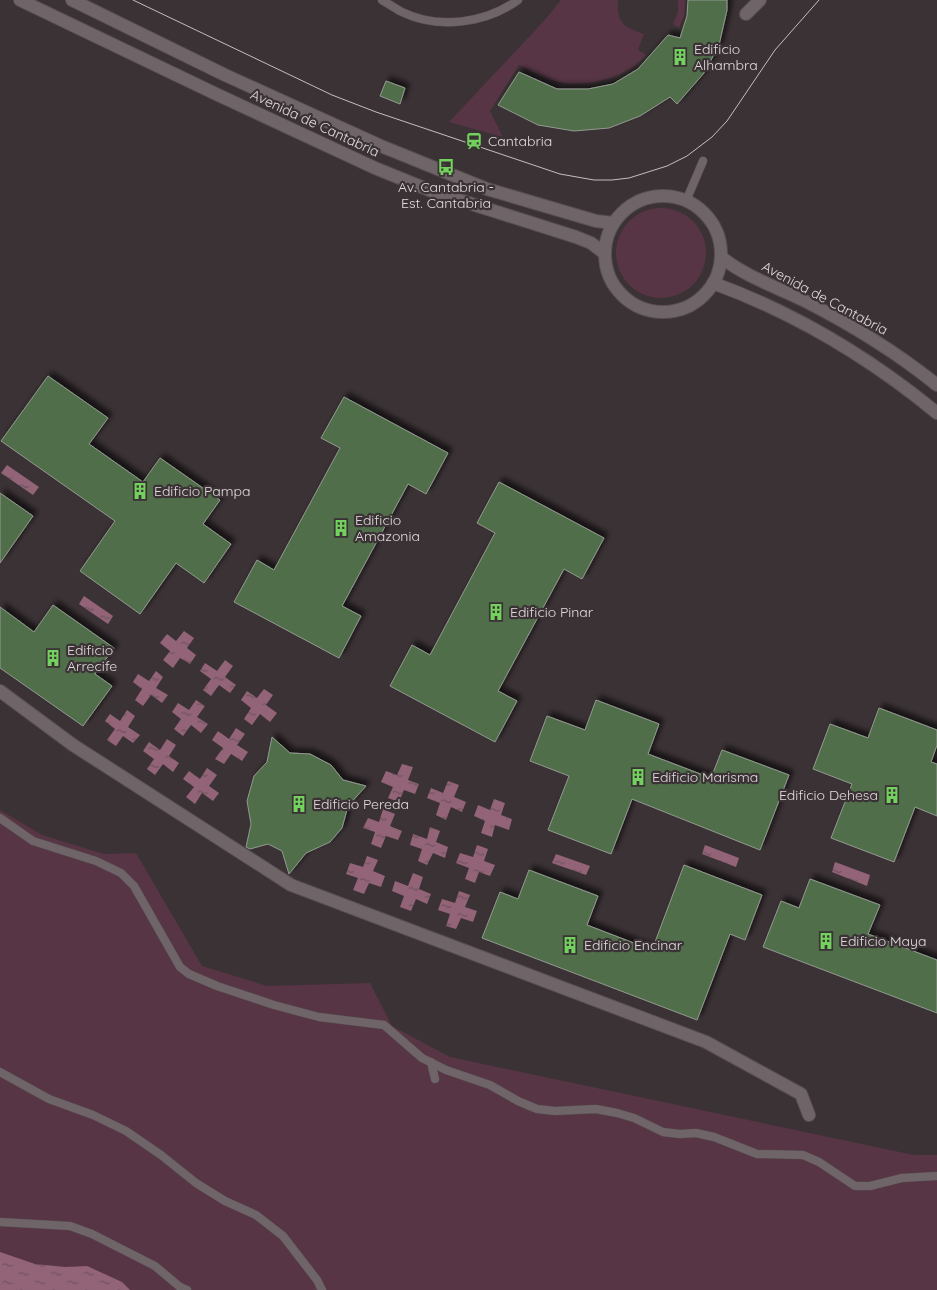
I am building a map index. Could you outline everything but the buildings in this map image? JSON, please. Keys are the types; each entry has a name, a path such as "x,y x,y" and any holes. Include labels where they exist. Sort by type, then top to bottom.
{"street":[{"name":"Avenida de Cantabria","path":"20,0 375,168 452,198 590,242 604,253"},
{"name":"Avenida de Cantabria","path":"72,0 225,75 381,146 487,189 596,221 613,223"},
{"path":"746,14 760,0"},
{"path":"663,196 686,201 701,210 715,228 720,241 721,257 719,270 713,283 704,295 692,304 666,312 638,307 616,288 606,267 604,253 608,233 613,223 629,206 646,198 663,196"},
{"name":"Avenida de Cantabria","path":"721,257 733,267 806,301 875,339 937,385"},
{"path":"713,283 802,322 865,359 937,413"},
{"path":"0,690 73,745 290,885 706,1042 802,1094 809,1115"}],"lane":[{"path":"382,0 404,12 427,20 446,22 470,21 491,15 518,0"},
{"path":"686,201 703,161"},
{"path":"0,818 33,841 96,861 121,873 134,886 180,968 189,974 242,994 319,1016 384,1025 422,1058 490,1085 518,1101 537,1109 555,1111 596,1110 617,1113 634,1118 663,1132 696,1133 714,1137 757,1154 803,1154 820,1162 855,1186 870,1186 902,1178 937,1176"},
{"path":"431,1062 435,1079"},
{"path":"0,1072 49,1100 93,1115 126,1131 161,1155 196,1183 225,1201 256,1216 283,1236 317,1280 322,1290"},
{"path":"0,1222 70,1226 92,1234 155,1266 180,1287 187,1290"}],"shaded area":[{"path":"561,0 618,0 620,19 623,23 631,29 644,34 638,50 646,55 638,63 620,74 598,81 576,84 553,80 519,65 490,111 503,137 449,122 543,22"},
{"path":"678,0 685,0 684,16 679,28 673,24 678,12"},
{"path":"661,208 678,211 693,221 703,236 706,253 703,270 693,285 678,295 661,298 644,295 629,285 619,270 616,253 619,236 629,221 644,211"},
{"path":"0,810 42,835 104,854 136,853 202,966 267,986 370,983 392,1026 450,1057 914,1155 937,1155 937,1290 0,1290"}],"water":[{"path":"7,465 39,487 33,495 1,473"},
{"path":"84,596 113,616 108,624 79,604"},
{"path":"184,631 194,638 187,648 196,655 190,664 180,658 173,668 163,660 170,651 160,643 167,634 176,641"},
{"path":"225,660 233,666 225,677 236,685 230,693 219,685 211,696 203,690 211,679 200,671 205,663 217,671"},
{"path":"156,671 163,677 156,688 168,695 162,703 151,695 143,706 135,700 142,689 133,682 138,674 149,681"},
{"path":"264,689 273,695 266,705 277,713 270,722 260,714 252,725 244,719 251,708 241,700 247,691 257,698"},
{"path":"196,700 205,706 197,717 208,724 201,733 191,725 183,736 174,729 181,719 172,712 178,703 189,710"},
{"path":"127,710 135,716 128,727 140,735 133,743 123,736 116,746 107,740 115,729 105,721 110,714 120,721"},
{"path":"236,728 245,734 237,745 248,752 242,761 231,754 224,764 215,759 223,748 212,740 218,731 229,739"},
{"path":"167,739 176,745 169,756 179,763 173,772 163,764 155,775 147,769 154,759 143,751 149,742 160,750"},
{"path":"402,764 413,767 408,780 419,784 415,794 404,790 399,802 388,798 393,787 381,782 386,771 397,775"},
{"path":"207,768 217,775 209,786 219,793 213,801 202,793 195,804 186,797 194,787 183,779 189,771 200,779"},
{"path":"448,781 459,785 454,797 466,802 462,812 451,807 446,820 436,815 440,803 427,798 431,788 443,793"},
{"path":"494,799 505,803 501,815 512,819 509,830 495,825 492,837 481,833 485,821 474,816 478,805 490,810"},
{"path":"383,809 395,814 390,826 402,831 398,840 386,836 381,848 371,844 375,832 363,828 368,818 379,822"},
{"path":"430,827 440,831 436,842 448,847 445,858 433,853 427,865 418,861 422,849 410,845 413,834 427,839"},
{"path":"477,845 488,849 484,861 495,865 490,876 479,872 475,883 465,879 469,868 456,863 460,853 473,857"},
{"path":"705,845 739,858 736,867 702,854"},
{"path":"556,854 590,866 586,875 552,863"},
{"path":"367,856 378,860 373,871 385,876 381,887 369,883 364,894 353,890 358,878 346,874 350,863 363,867"},
{"path":"835,862 870,875 867,886 832,872"},
{"path":"413,873 423,877 419,889 431,894 427,904 416,899 411,911 400,907 404,896 392,891 395,881 408,886"},
{"path":"459,891 470,895 465,907 477,911 473,922 461,918 456,929 446,926 450,914 438,910 442,899 455,903"},
{"path":"0,1252 35,1264 65,1267 87,1266 122,1282 130,1290 0,1290"}],"tram line":[{"path":"133,0 332,95 376,112 560,174 594,180 629,178 667,166 687,156 712,137 727,121 775,50 819,0"}],"place":[{"name":"Edificio Alhambra","path":"680,57"},
{"name":"Cantabria","path":"474,141"},
{"name":"Av. Cantabria - Est. Cantabria","path":"446,167"},
{"name":"Edificio Pampa","path":"140,491"},
{"name":"Edificio Amazonia","path":"341,528"},
{"name":"Edificio Pinar","path":"496,612"},
{"name":"Edificio Arrecife","path":"53,658"},
{"name":"Edificio Marisma","path":"638,777"},
{"name":"Edificio Dehesa","path":"892,795"},
{"name":"Edificio Pereda","path":"299,804"},
{"name":"Edificio Maya","path":"826,941"},
{"name":"Edificio Encinar","path":"570,945"}]}
